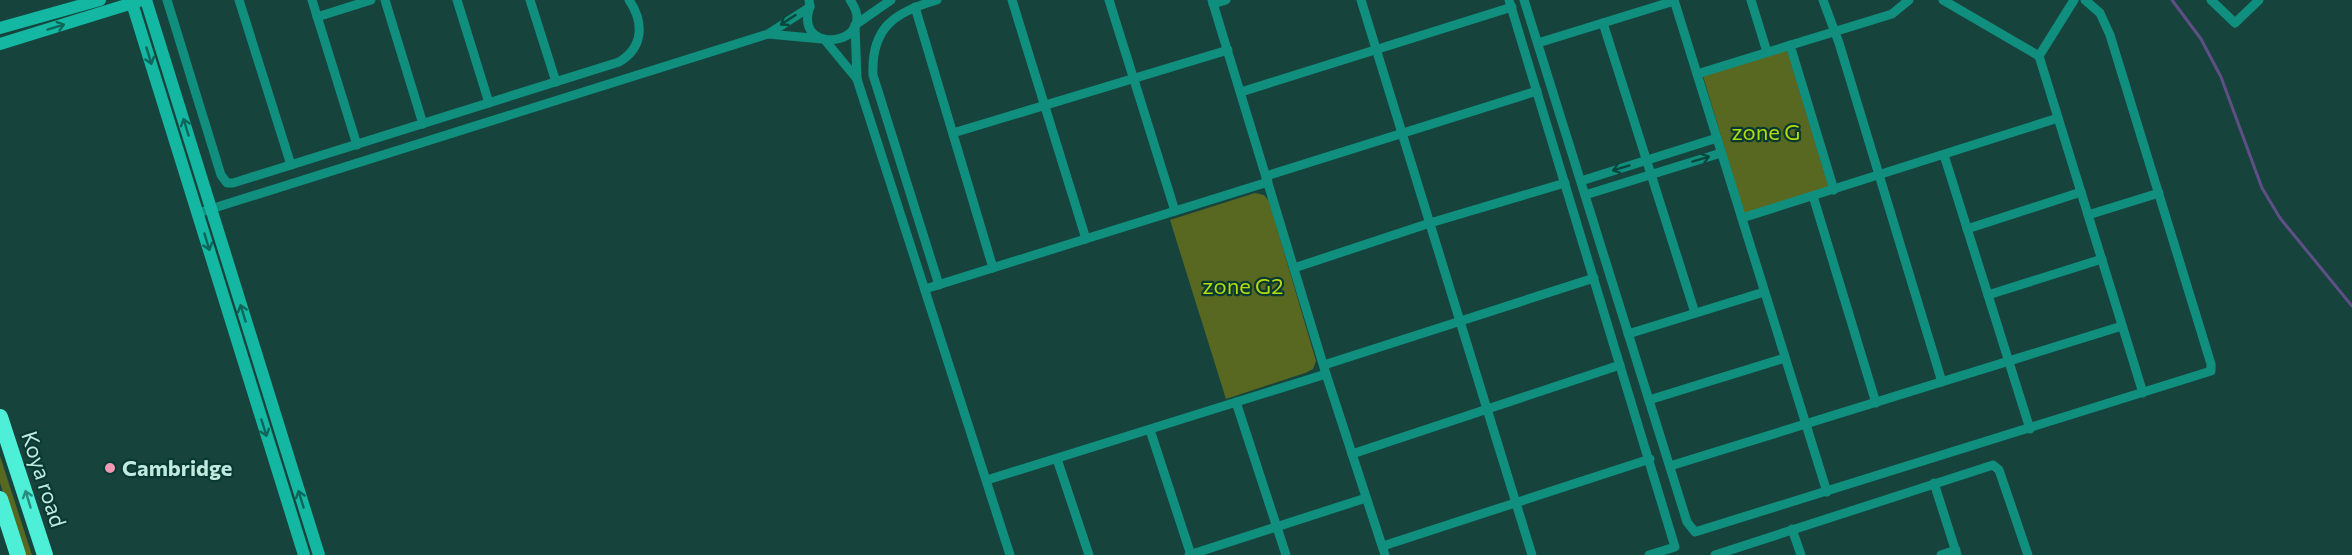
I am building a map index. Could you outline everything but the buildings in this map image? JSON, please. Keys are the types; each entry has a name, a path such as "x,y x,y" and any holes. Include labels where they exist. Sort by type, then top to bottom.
{"highway":[{"name":"Koya road","path":"0,417 45,555"},
{"path":"0,499 18,555"}],"street":[{"path":"0,28 100,0"},
{"path":"167,0 223,180 233,183 611,65 630,54 637,44 640,26 637,12 629,0"},
{"path":"239,0 291,165"},
{"path":"312,0 357,145"},
{"path":"317,17 370,0"},
{"path":"384,0 423,124"},
{"path":"457,0 489,103"},
{"path":"530,0 556,82"},
{"path":"850,0 856,12 857,79 1010,555"},
{"path":"768,34 834,41 845,38 855,25 891,0"},
{"path":"937,0 915,7 896,17 883,29 874,45 873,75 939,285"},
{"path":"1012,0 1086,239"},
{"path":"1109,0 1176,211"},
{"path":"1226,0 1212,2 1325,370 1384,551 1516,502 1650,459"},
{"path":"1361,0 1532,555"},
{"path":"1524,0 1687,522 1695,532 2205,374 2212,368 2106,25 2096,7 2085,0"},
{"path":"1751,0 1767,52"},
{"path":"1823,0 1942,382"},
{"path":"1697,74 1892,14 1910,0"},
{"path":"1943,0 2039,56 2143,393"},
{"path":"2039,56 2074,0"},
{"path":"2211,0 2235,23 2259,0"},
{"path":"0,44 138,1"},
{"path":"138,1 211,209 318,555"},
{"path":"138,1 198,213 304,555"},
{"path":"1538,43 1674,1 1827,492"},
{"path":"811,2 810,26 824,39 857,79"},
{"path":"198,213 768,34 811,2"},
{"path":"1241,92 1511,4 1675,547 1649,555"},
{"path":"915,7 993,268"},
{"path":"1603,23 1695,313"},
{"path":"1790,45 1834,190"},
{"path":"953,133 1228,50"},
{"path":"925,290 1176,211 1402,132 1537,91"},
{"path":"1742,218 2058,118"},
{"path":"1581,181 1717,138"},
{"path":"1585,195 1721,153"},
{"path":"1944,155 2030,429"},
{"path":"1294,268 1430,223 1565,183"},
{"path":"1967,229 2081,192"},
{"path":"2088,215 2159,193"},
{"path":"1813,196 1876,403"},
{"path":"1988,295 2102,259"},
{"path":"987,480 1236,402 1460,321 1594,278"},
{"path":"1628,334 1764,292"},
{"path":"1670,466 2122,326"},
{"path":"1649,400 1785,358"},
{"path":"1352,454 1488,411 1620,365"},
{"path":"1236,402 1287,555"},
{"path":"1150,429 1190,555 1366,498"},
{"path":"1057,459 1089,555"},
{"path":"1717,555 1994,465 1999,470 2028,555"},
{"path":"1934,483 1957,553 1941,555"},
{"path":"1792,529 1801,555"}],"green space":[{"name":"zone G","path":"1787,50 1829,188 1744,213 1703,76"},
{"name":"zone G2","path":"1255,193 1264,195 1269,201 1316,361 1313,369 1305,373 1226,399 1170,220"},
{"path":"0,456 32,555 24,555 0,483"}],"waterway":[{"path":"2172,0 2201,39 2221,77 2262,188 2280,218 2352,306"}],"place":[{"name":"Cambridge","path":"110,468"}]}
